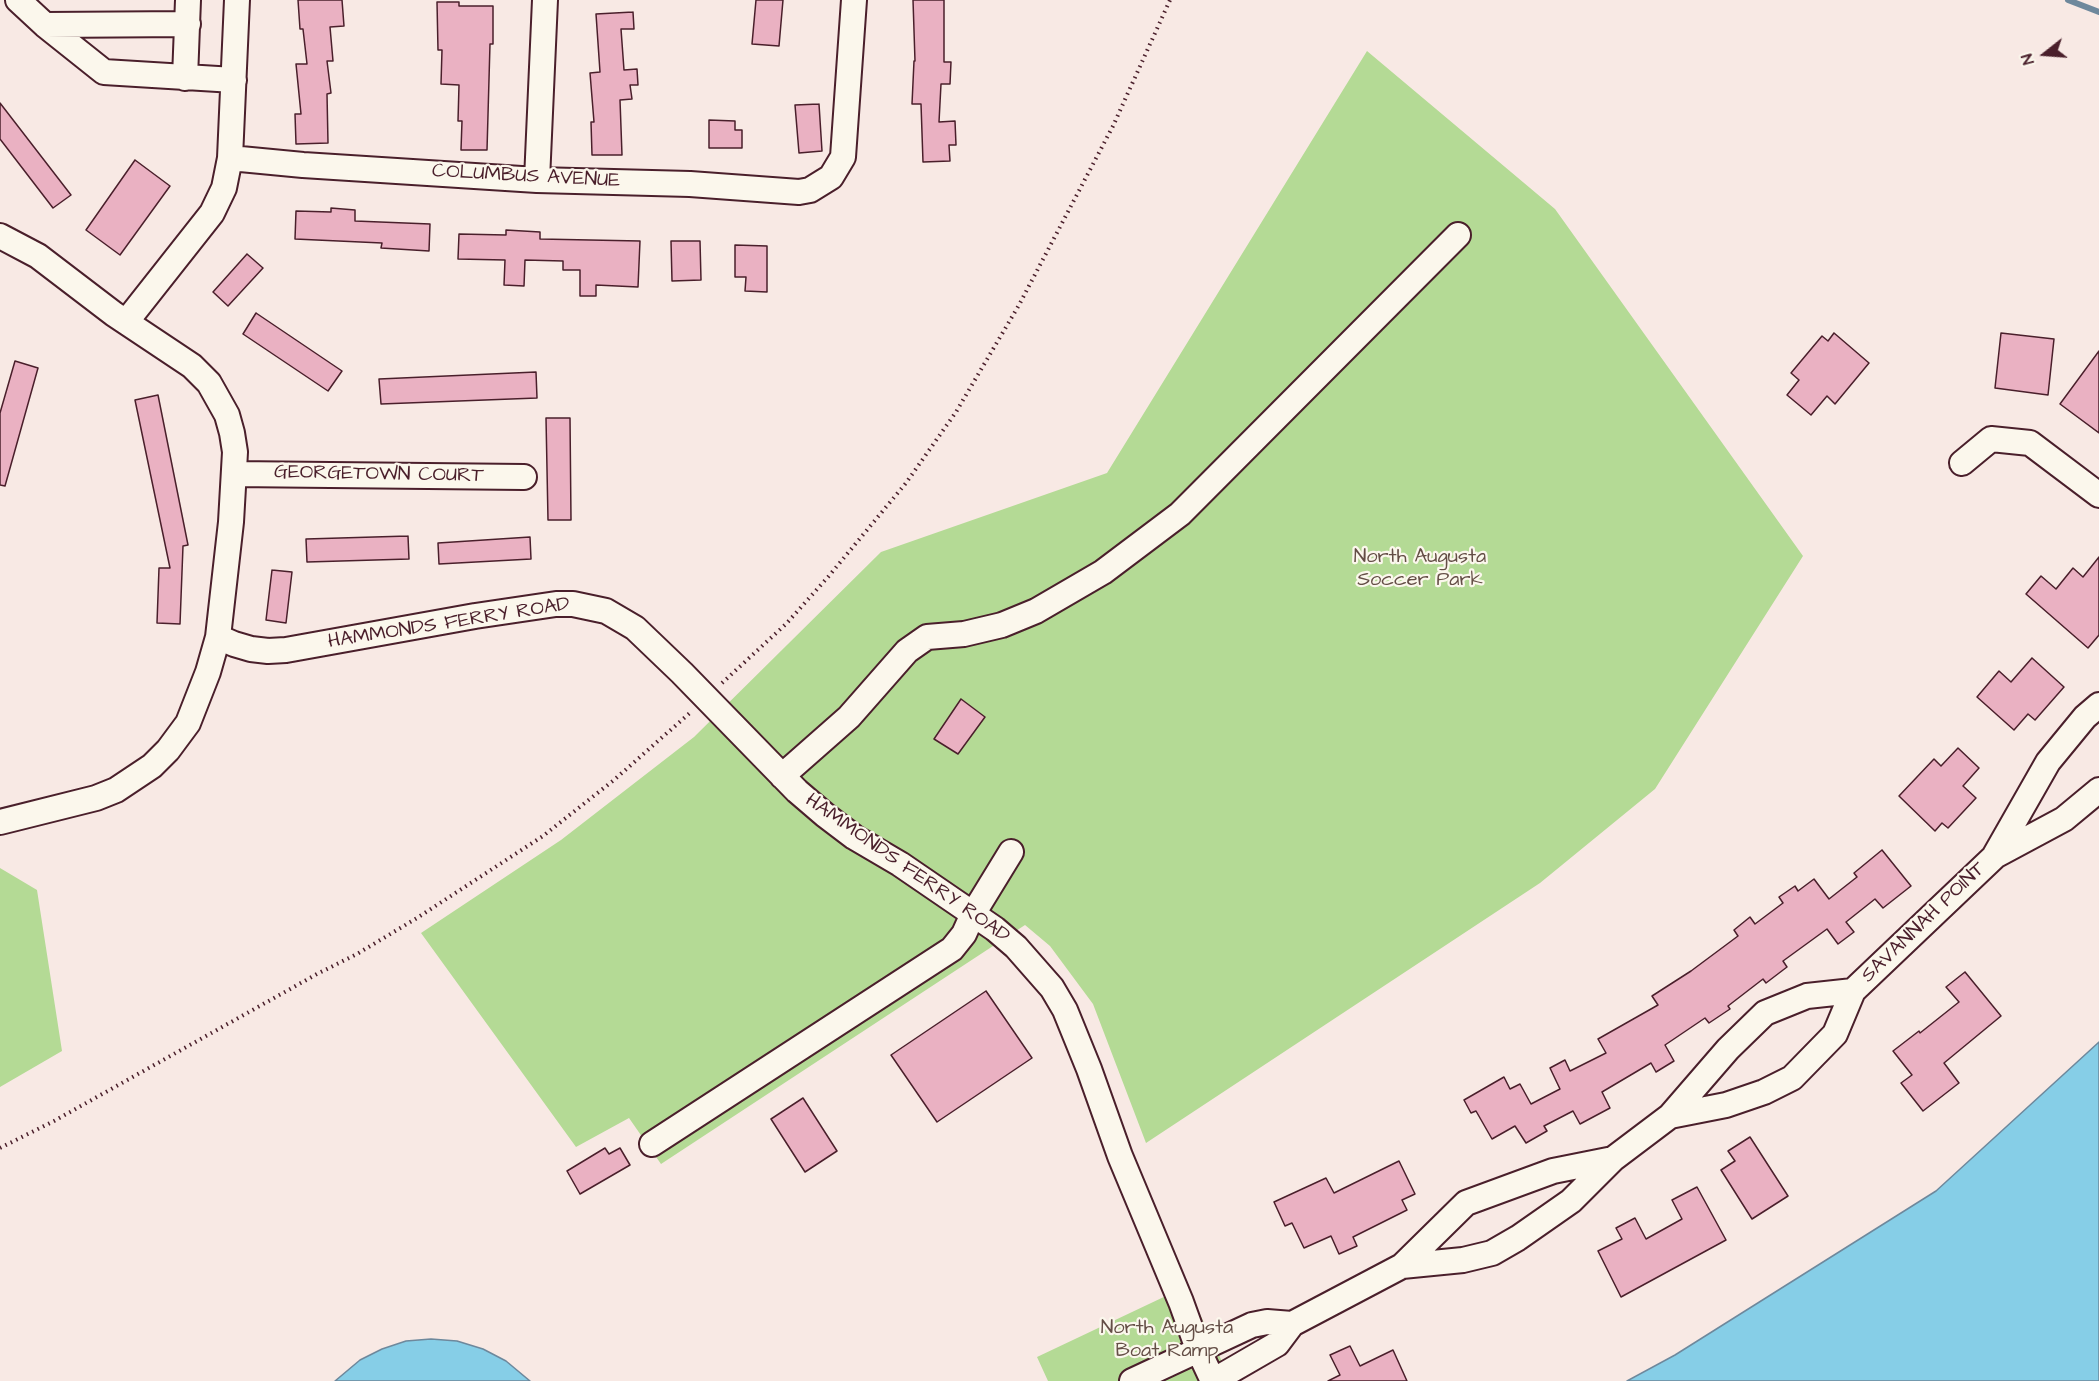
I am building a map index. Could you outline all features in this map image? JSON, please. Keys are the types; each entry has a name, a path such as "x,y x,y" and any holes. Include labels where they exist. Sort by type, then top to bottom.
{"street":[{"path":"18,0 45,25 104,72 234,80"},
{"path":"185,78 188,0"},
{"path":"126,322 212,213 224,188 230,158 237,0"},
{"path":"537,180 544,0"},
{"name":"COLUMBUS AVENUE","path":"230,158 537,180 690,184 799,192 821,184 838,168 843,157 854,0"},
{"path":"45,25 188,24"},
{"path":"782,776 849,717 907,651 927,637 964,634 1002,625 1036,611 1103,572 1180,514 1458,235"},
{"path":"0,236 38,256 126,322 192,366 209,383 227,415 235,452 231,522 218,637 208,672 188,723 168,750 152,766 116,790 96,798 0,822"},
{"path":"1962,463 1991,439 2030,443 2099,495"},
{"name":"GEORGETOWN COURT","path":"234,474 524,477"},
{"name":"HAMMONDS FERRY ROAD","path":"218,637 251,649 286,650 556,604 590,606 606,611 635,628 782,776 825,815 854,837 900,864 995,929 1016,947 1052,988 1065,1010 1120,1156 1213,1381"},
{"name":"SAVANNAH POINT","path":"1995,856 2048,762 2085,717 2099,705"},
{"name":"SAVANNAH POINT","path":"1670,1116 1726,1105 1764,1092 1792,1078 1835,1034 1853,991 1995,856 2064,819 2099,790"},
{"path":"651,1144 952,949 964,934 973,914 1011,852"},
{"name":"SAVANNAH POINT","path":"1402,1266 1463,1260 1492,1253 1518,1238 1571,1201 1613,1159 1670,1116 1728,1048 1765,1013 1807,996 1853,991"},
{"name":"SAVANNAH POINT","path":"1213,1381 1277,1344 1293,1324 1402,1266 1466,1203 1552,1171 1613,1159"},
{"path":"1132,1381 1252,1325 1268,1322 1293,1324"}],"green space":[{"name":"North Augusta Soccer Park","path":"1367,51 1555,209 1803,556 1655,789 1540,883 1146,1143 1093,1004 1050,946 1025,925 661,1164 629,1118 576,1147 421,933 561,840 694,737 881,552 1107,473"},
{"path":"0,868 37,890 62,1051 0,1087"},
{"name":"North Augusta Boat Ramp","path":"1187,1286 1231,1381 1048,1381 1037,1357"}],"water":[{"path":"2099,1042 2099,1381 1627,1381 1675,1355 1936,1191"},
{"path":"431,1339 457,1341 483,1349 506,1361 530,1381 335,1381 360,1360 382,1349 406,1341"}],"building":[{"path":"298,0 342,0 344,26 330,27 333,61 327,61 331,93 327,94 328,143 296,144 295,114 301,114 296,64 307,64 303,29 300,29"},
{"path":"756,0 783,0 779,46 752,44"},
{"path":"913,0 944,0 944,62 951,62 950,84 941,84 939,122 955,121 956,145 949,145 950,161 923,162 921,104 912,104 915,61"},
{"path":"437,2 459,2 459,6 493,6 487,150 461,150 462,121 458,121 459,85 441,84 442,50 438,50"},
{"path":"633,12 634,29 621,29 624,70 637,69 638,85 630,85 632,99 620,100 622,155 592,155 591,122 594,122 590,73 600,72 596,14"},
{"path":"0,103 71,195 53,208 0,139"},
{"path":"819,104 822,151 799,153 795,105"},
{"path":"709,120 735,121 735,130 742,130 742,148 709,148"},
{"path":"135,160 170,186 120,255 86,230"},
{"path":"331,208 355,210 355,221 430,224 429,251 381,248 382,243 295,239 296,211 331,212"},
{"path":"506,230 540,232 540,239 640,241 638,287 596,285 596,296 580,296 580,270 563,270 563,261 525,260 524,286 504,285 505,260 458,259 459,234 506,235"},
{"path":"671,241 700,241 701,280 672,281"},
{"path":"735,245 767,246 767,292 745,291 746,277 735,277"},
{"path":"247,254 263,268 228,306 213,292"},
{"path":"256,313 342,371 328,391 243,334"},
{"path":"1834,333 1869,363 1835,404 1827,396 1811,415 1787,395 1799,380 1791,373 1822,336 1828,341"},
{"path":"2001,333 2054,339 2048,395 1995,388"},
{"path":"2099,351 2099,433 2060,404"},
{"path":"15,361 38,368 5,486 0,485 0,413"},
{"path":"536,372 537,398 381,404 379,379"},
{"path":"158,395 188,545 183,546 180,624 157,623 159,568 170,568 135,400"},
{"path":"546,418 570,418 571,520 548,520"},
{"path":"408,536 409,559 307,562 306,539"},
{"path":"530,537 531,559 439,564 438,543"},
{"path":"2099,557 2099,635 2088,648 2026,594 2041,576 2056,589 2073,568 2083,577"},
{"path":"272,570 292,572 286,623 266,620"},
{"path":"2032,658 2064,687 2035,720 2028,714 2014,730 1977,697 1999,671 2011,682"},
{"path":"961,699 985,717 958,754 934,739"},
{"path":"1958,748 1979,768 1963,786 1976,798 1948,828 1942,823 1935,831 1899,796 1934,759 1941,766"},
{"path":"1882,850 1911,886 1883,908 1875,899 1846,922 1854,932 1838,944 1827,929 1783,961 1787,967 1766,983 1763,979 1728,1006 1730,1009 1709,1023 1705,1018 1665,1045 1674,1061 1656,1072 1651,1063 1602,1092 1610,1108 1580,1124 1573,1111 1544,1126 1547,1131 1526,1143 1515,1126 1492,1139 1476,1111 1471,1113 1464,1100 1504,1077 1510,1089 1520,1084 1531,1104 1560,1089 1550,1068 1565,1060 1570,1071 1606,1053 1598,1039 1658,1005 1652,996 1691,971 1738,936 1734,930 1750,917 1755,924 1783,903 1779,897 1795,886 1798,891 1814,879 1829,899 1857,877 1854,873"},
{"path":"1965,972 2001,1016 1944,1063 1959,1083 1923,1111 1901,1083 1912,1075 1893,1051 1959,1002 1946,987"},
{"path":"986,991 1032,1058 937,1122 891,1055"},
{"path":"803,1098 837,1151 805,1172 771,1119"},
{"path":"1750,1137 1788,1196 1752,1219 1721,1170 1735,1161 1728,1151"},
{"path":"605,1148 609,1154 620,1148 630,1165 580,1194 567,1171"},
{"path":"1399,1161 1415,1194 1402,1200 1407,1210 1353,1237 1357,1246 1339,1254 1331,1236 1304,1248 1292,1223 1285,1226 1274,1202 1326,1178 1334,1193"},
{"path":"1697,1187 1726,1240 1621,1297 1598,1251 1622,1239 1616,1228 1635,1218 1646,1239 1682,1219 1672,1200"},
{"path":"1350,1346 1360,1366 1393,1350 1407,1381 1328,1381 1340,1375 1330,1355"}],"waterway":[{"path":"2068,0 2099,12"}]}
